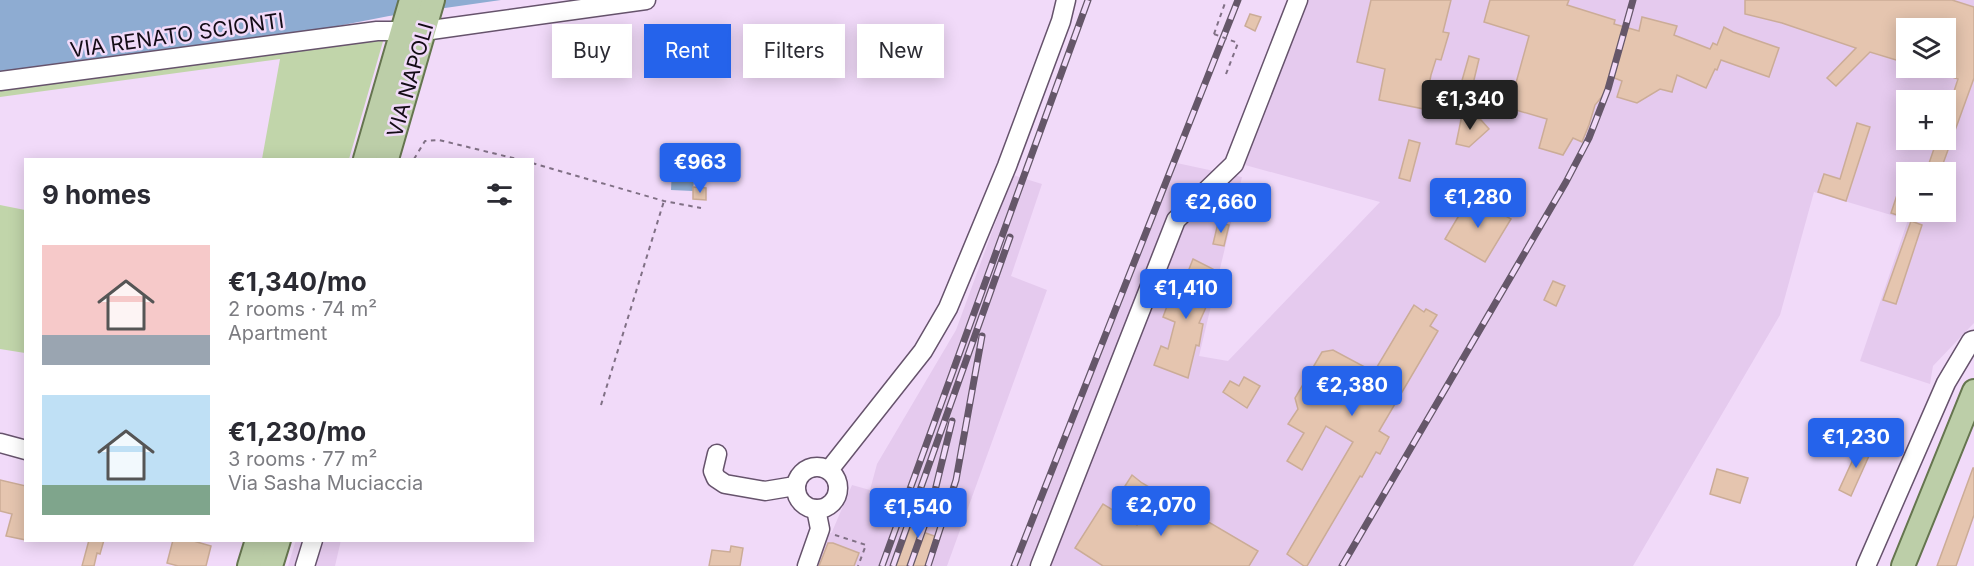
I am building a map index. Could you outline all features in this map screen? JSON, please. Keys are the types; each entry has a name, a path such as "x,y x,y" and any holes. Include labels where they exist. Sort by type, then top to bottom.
{"main road":[{"name":"VIA NAPOLI","path":"365,158 417,17"},
{"name":"VIA NAPOLI","path":"387,158 417,17"},
{"path":"1903,566 1974,391"},
{"path":"249,566 256,542"},
{"path":"271,566 278,542"}],"street":[{"name":"VIA RENATO SCIONTI","path":"0,81 377,31 417,17 646,0"},
{"path":"829,470 924,351 948,308 1007,166 1061,21 1066,0"},
{"path":"1040,566 1176,220 1234,164 1298,0"},
{"path":"1866,566 1946,383 1971,341 1974,340"},
{"path":"0,443 24,449"},
{"path":"717,454 713,471 716,478 725,484 765,491 795,486"},
{"path":"814,467 829,470 837,482 836,495 828,506 816,509 803,505 796,494 797,479 807,469 814,467"},
{"path":"807,566 820,530 816,509"},
{"path":"305,566 312,542"}],"path":[{"path":"1225,3 1214,34 1238,43 1226,74"},
{"path":"415,158 425,141 439,140 513,158"},
{"path":"534,164 664,201 701,208"},
{"path":"601,405 664,201"},
{"path":"836,535 866,545 858,566"}],"shaded area":[{"path":"1306,0 1974,0 1974,323 1933,366 1930,384 1860,361 1907,222 1956,222 1956,162 1896,162 1896,216 1814,192 1780,315 1633,566 1012,566 1172,162 1242,177 1199,356 1228,361 1380,202 1245,165"},
{"path":"1013,175 1042,184 1011,276 1047,290 947,566 815,566 852,485 870,490 877,464 956,330"},
{"path":"295,542 341,542 335,566 288,566"}],"green space":[{"path":"384,38 349,158 262,158 280,59 0,97 0,86"},
{"path":"0,205 24,210 24,353 0,349"}],"water":[{"path":"0,0 501,0 389,16 302,33 0,74"},
{"path":"672,167 695,168 693,191 671,190"}],"building":[{"path":"1371,0 1451,0 1443,32 1449,33 1441,60 1436,59 1424,109 1379,100 1385,69 1357,62"},
{"path":"1490,0 1569,0 1567,5 1615,20 1614,24 1639,31 1642,17 1677,26 1674,35 1710,49 1713,43 1717,45 1724,27 1779,48 1769,77 1721,60 1706,88 1677,75 1672,92 1660,89 1637,103 1617,97 1622,81 1612,77 1604,94 1595,105 1582,142 1573,138 1563,155 1539,148 1547,119 1509,108 1529,36 1484,22"},
{"path":"1745,0 1952,0 1974,7 1974,78 1956,128 1954,90 1958,79 1955,78 1956,18 1896,18 1896,60 1870,52 1836,86 1827,78 1856,48 1782,23 1745,14"},
{"path":"1250,14 1261,17 1255,31 1245,26"},
{"path":"1469,56 1479,59 1467,109 1455,105"},
{"path":"1462,115 1481,120 1489,129 1469,147 1456,144"},
{"path":"1857,123 1870,127 1846,201 1818,192 1824,174 1840,179"},
{"path":"1409,140 1420,143 1410,181 1399,178"},
{"path":"1934,150 1948,150 1944,162 1929,162"},
{"path":"693,187 706,188 706,200 693,199"},
{"path":"1471,195 1511,219 1485,262 1445,239"},
{"path":"1896,198 1896,215 1891,213"},
{"path":"1911,222 1922,225 1896,304 1883,300"},
{"path":"1218,223 1229,225 1224,246 1213,244"},
{"path":"1193,259 1213,269 1207,292 1211,294 1199,323 1203,324 1199,346 1196,345 1188,378 1154,365 1161,346 1168,349 1175,322 1163,317 1173,290 1180,292"},
{"path":"1553,281 1565,286 1556,306 1544,300"},
{"path":"1414,305 1424,312 1426,309 1437,315 1430,326 1438,331 1379,431 1389,437 1380,454 1376,452 1307,566 1304,566 1287,554 1353,442 1326,426 1302,470 1287,461 1304,433 1288,424 1298,409 1295,398 1322,352 1333,350 1374,372"},
{"path":"1244,377 1260,386 1247,408 1223,392 1230,381 1239,386"},
{"path":"1861,442 1873,447 1851,496 1839,490"},
{"path":"1973,468 1974,515 1956,566 1937,566"},
{"path":"1717,469 1748,478 1740,503 1710,494"},
{"path":"1132,475 1258,551 1249,566 1103,566 1075,548 1103,504 1137,525 1151,502 1125,486"},
{"path":"0,480 24,486 24,540 6,536 12,514 0,511"},
{"path":"922,495 932,499 920,531 937,537 926,566 896,566"},
{"path":"88,542 103,542 100,554 97,553 94,566 82,566"},
{"path":"172,542 197,542 211,546 206,566 178,566 167,563"},
{"path":"828,543 859,553 854,566 819,566"},
{"path":"731,546 743,548 740,566 709,566 712,550 730,552"}],"railway":[{"path":"882,566 1088,0"},
{"path":"1014,566 1238,0"},
{"path":"1342,566 1566,182 1589,138 1608,89 1633,0"},
{"path":"893,566 1010,237"},
{"path":"928,566 956,480 982,336"},
{"path":"910,566 931,507 952,421"}]}
